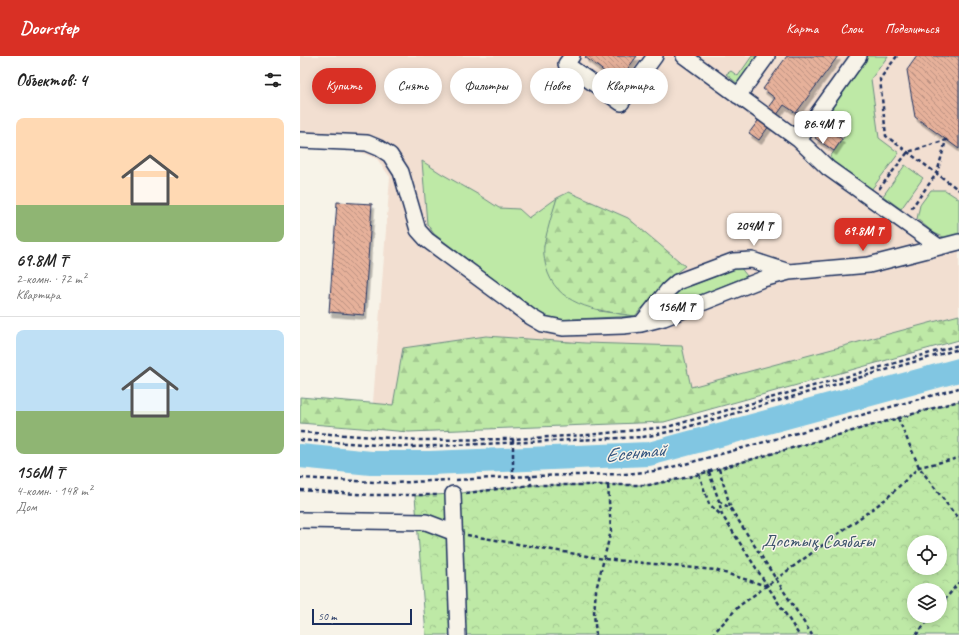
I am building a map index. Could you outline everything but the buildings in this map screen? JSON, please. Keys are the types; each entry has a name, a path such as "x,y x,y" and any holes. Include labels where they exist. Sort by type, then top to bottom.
{"street":[{"path":"572,56 566,64 621,103 655,56"},
{"path":"684,56 799,140 828,168 939,247"},
{"path":"738,96 767,56"},
{"path":"799,140 859,56"},
{"path":"300,140 367,143 390,155 401,172 418,230 427,240 531,317 544,324 563,328 642,324 664,318 762,279 789,272 869,265 959,242"},
{"path":"642,324 668,290 677,282 733,262 752,260 789,272"},
{"path":"453,494 458,635"},
{"path":"300,520 426,522 455,533"}],"path":[{"path":"897,56 880,79 886,136 959,190"},
{"path":"872,199 908,152 946,140 937,174 902,221"},
{"path":"300,432 420,440 587,435 667,427 959,345"},
{"path":"300,440 411,447 512,444 643,437 673,431 959,349"},
{"path":"300,478 393,483 530,476 625,474 654,471 685,464 959,388"},
{"path":"300,490 370,495 453,494 531,485 649,485 709,472 959,401"},
{"path":"898,418 919,467 959,520"},
{"path":"513,438 513,482"},
{"path":"712,635 739,606 886,500 919,467 959,458"},
{"path":"719,469 731,509 812,635"},
{"path":"709,472 719,500 722,515"},
{"path":"699,474 709,504 722,515 799,635"},
{"path":"530,476 531,485"},
{"path":"596,635 594,613 596,590 611,531 608,485"},
{"path":"719,500 731,509"},
{"path":"455,533 604,559 715,570 767,586"},
{"path":"947,597 959,582"},
{"path":"916,635 926,623"}],"shaded area":[{"path":"300,56 959,56 959,330 659,412 372,416 390,177 377,159 358,151 300,148"}],"green space":[{"path":"752,56 759,56 738,84 726,74 731,71 738,76"},
{"path":"864,56 888,56 871,79 879,138 899,153 871,190 828,160 846,134 821,117"},
{"path":"422,161 499,208 519,209 529,218 557,198 544,247 599,311 635,316 557,320 539,313 434,234 427,224"},
{"path":"905,165 923,178 901,209 883,196"},
{"path":"931,190 945,190 959,199 959,236 948,239 934,233 917,219 920,205"},
{"path":"569,192 628,218 685,266 669,278 635,316 584,306 563,294 554,285 546,266 544,246 557,198"},
{"path":"740,267 747,276 662,311 677,291"},
{"path":"959,315 959,340 664,422 409,432 300,423 300,397 393,405 403,348 486,336 585,343 682,346 691,387"},
{"name":"Достық Саябағы","path":"959,401 959,635 426,635 415,496 453,494 531,485 649,485 689,477"}],"waterway":[{"name":"Есентай","path":"300,456 371,463 430,463 649,454 959,370"}]}
